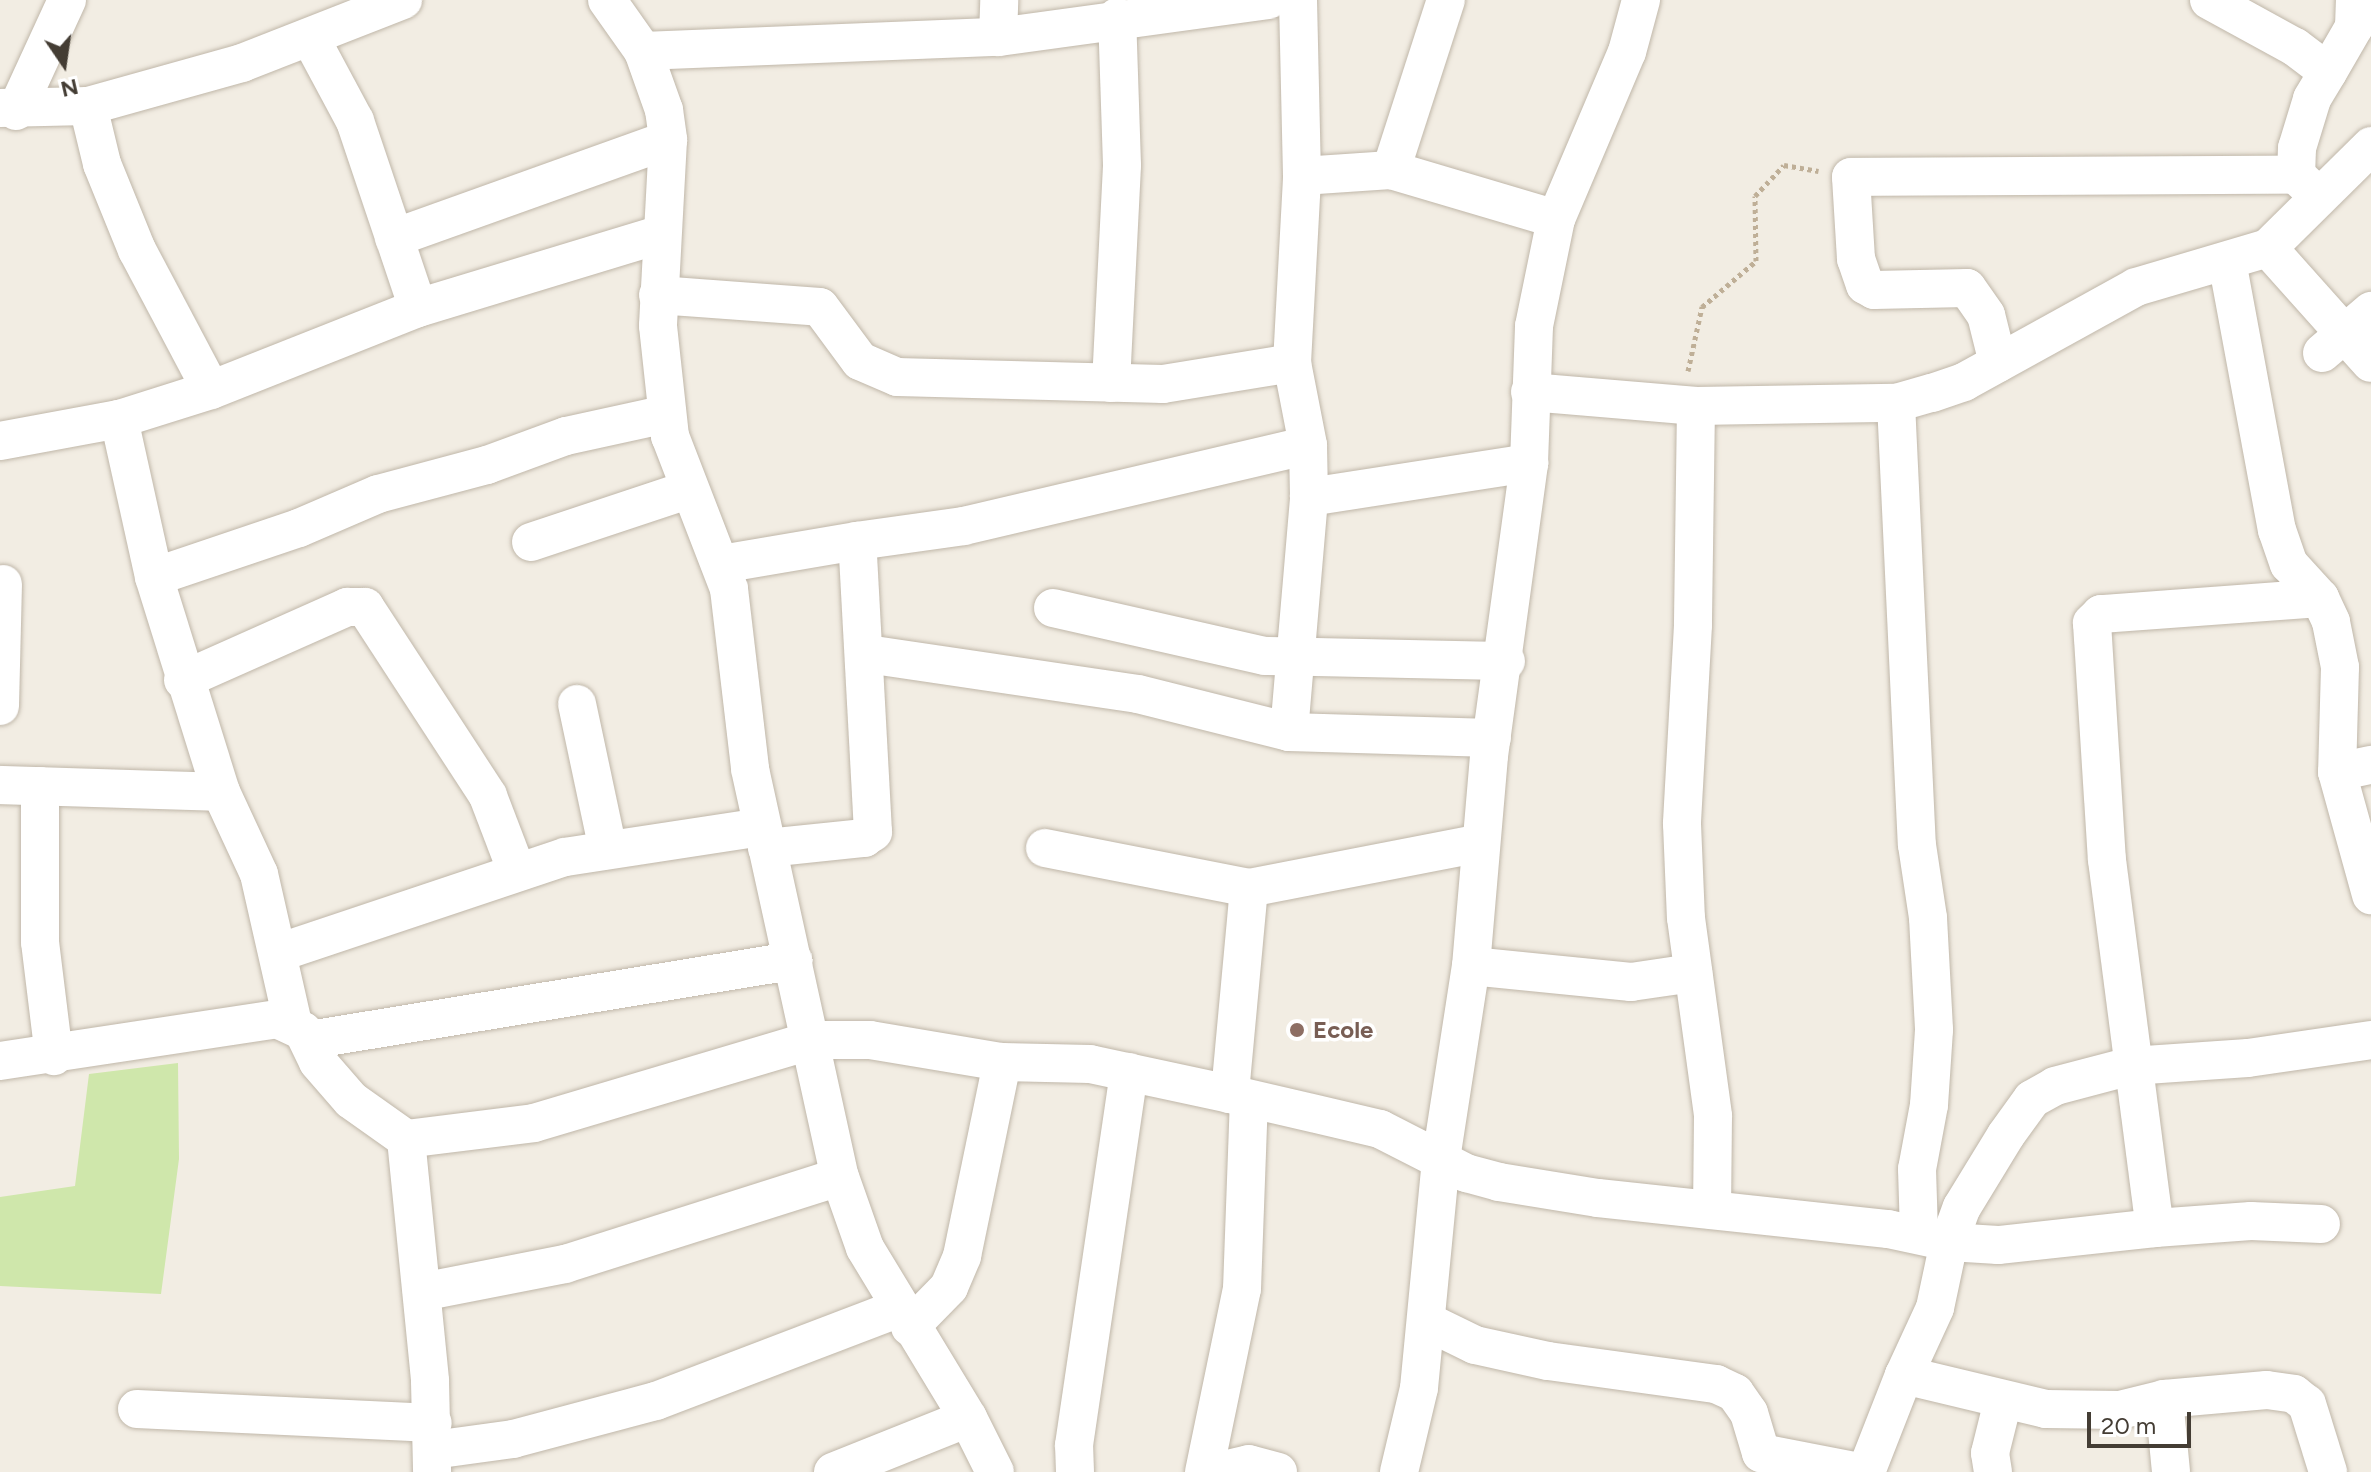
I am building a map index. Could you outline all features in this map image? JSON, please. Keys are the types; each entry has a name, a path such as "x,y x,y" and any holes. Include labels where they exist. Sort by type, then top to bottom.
{"street":[{"path":"8,109 67,0"},
{"path":"607,0 643,51 668,140 658,295 667,414 687,490 721,564 737,627 746,741 764,838 812,1040 840,1177 865,1248 904,1318 968,1418 995,1472"},
{"path":"643,51 998,18 1117,17 1268,0"},
{"path":"1289,732 1299,659 1309,497 1308,445 1292,363 1302,176 1298,0"},
{"path":"1391,170 1446,0"},
{"path":"1399,1472 1428,1322 1441,1159 1471,966 1492,738 1506,661 1529,463 1534,326 1556,219 1627,52 1641,0"},
{"path":"2209,0 2268,17 2328,72"},
{"path":"2308,187 2297,148 2312,99 2354,27 2355,0"},
{"path":"8,109 88,106 311,39 390,3"},
{"path":"1111,383 1122,165 1117,17"},
{"path":"311,39 355,121 418,308"},
{"path":"88,106 102,164 137,250 211,390"},
{"path":"394,238 668,140"},
{"path":"1530,392 1688,405 1896,403 1964,382 2136,287 2268,248 2308,187 2371,146"},
{"path":"1302,176 1391,170 1556,219"},
{"path":"1998,363 1986,315 1967,288 1874,290 1865,285 1856,259 1851,177 2308,187"},
{"path":"0,441 119,419 211,390 418,308 661,234"},
{"path":"2268,248 2353,341"},
{"path":"2227,261 2277,530 2289,564 2328,609 2340,667 2371,895"},
{"path":"658,295 820,307 860,361 897,377 1178,383 1292,363"},
{"path":"1428,1322 1475,1345 1548,1361 1716,1384 1735,1393 1749,1413 1760,1462 1863,1472 1935,1308 1934,1238 1917,1169 1929,1105 1934,1030 1928,918 1917,845 1896,403"},
{"path":"1688,405 1693,625 1682,824 1693,973 1713,1116 1712,1210"},
{"path":"154,577 299,528 378,494 487,465 566,436 667,414"},
{"path":"119,419 154,577 183,680 221,792 259,874 301,1032 333,1084 406,1139 534,1123 812,1040 870,1040 1002,1062 1090,1064 1380,1129 1441,1159 1499,1182 1712,1210 1998,1245 2251,1221 2321,1224"},
{"path":"721,564 964,526 1308,445"},
{"path":"1309,497 1529,463"},
{"path":"531,542 687,490"},
{"path":"281,952 517,872 608,850 764,838 864,838 873,832 867,654 857,541"},
{"path":"0,706 3,584"},
{"path":"2155,1228 2131,1066 2107,860 2092,623 2101,614 2320,598"},
{"path":"183,680 347,607 365,607 488,796 517,872"},
{"path":"1053,608 1299,659 1387,655 1506,661"},
{"path":"867,654 1138,694 1289,732 1492,738"},
{"path":"577,704 608,850"},
{"path":"0,785 221,792"},
{"path":"40,786 40,942 54,1056"},
{"path":"1045,848 1249,888 1480,843"},
{"path":"1204,1472 1242,1289 1239,1097 1249,888"},
{"path":"0,1061 54,1056 258,1021 301,1032 794,961"},
{"path":"1471,966 1631,982 1693,973"},
{"path":"1934,1238 2032,1099 2055,1086 2131,1066 2248,1058 2371,1040"},
{"path":"137,1409 433,1448 513,1439 656,1401 904,1318 949,1287 962,1256 1002,1062"},
{"path":"1075,1472 1074,1445 1129,1072"},
{"path":"406,1139 422,1292 433,1448"},
{"path":"422,1292 565,1264 840,1177"},
{"path":"1904,1375 2046,1409 2120,1410 2164,1399 2267,1390 2294,1394 2307,1404 2328,1472"},
{"path":"2164,1399 2171,1472"},
{"path":"1993,1472 1990,1453 2003,1401"},
{"path":"833,1472 968,1418"},
{"path":"1215,1472 1249,1464 1278,1472"}],"path":[{"path":"1688,405 1702,307 1756,261 1755,196 1784,165 1851,177"}],"green space":[{"path":"178,1063 179,1159 161,1294 0,1286 0,1197 75,1186 89,1074"}],"place":[{"name":"Ecole","path":"1297,1030"}]}
